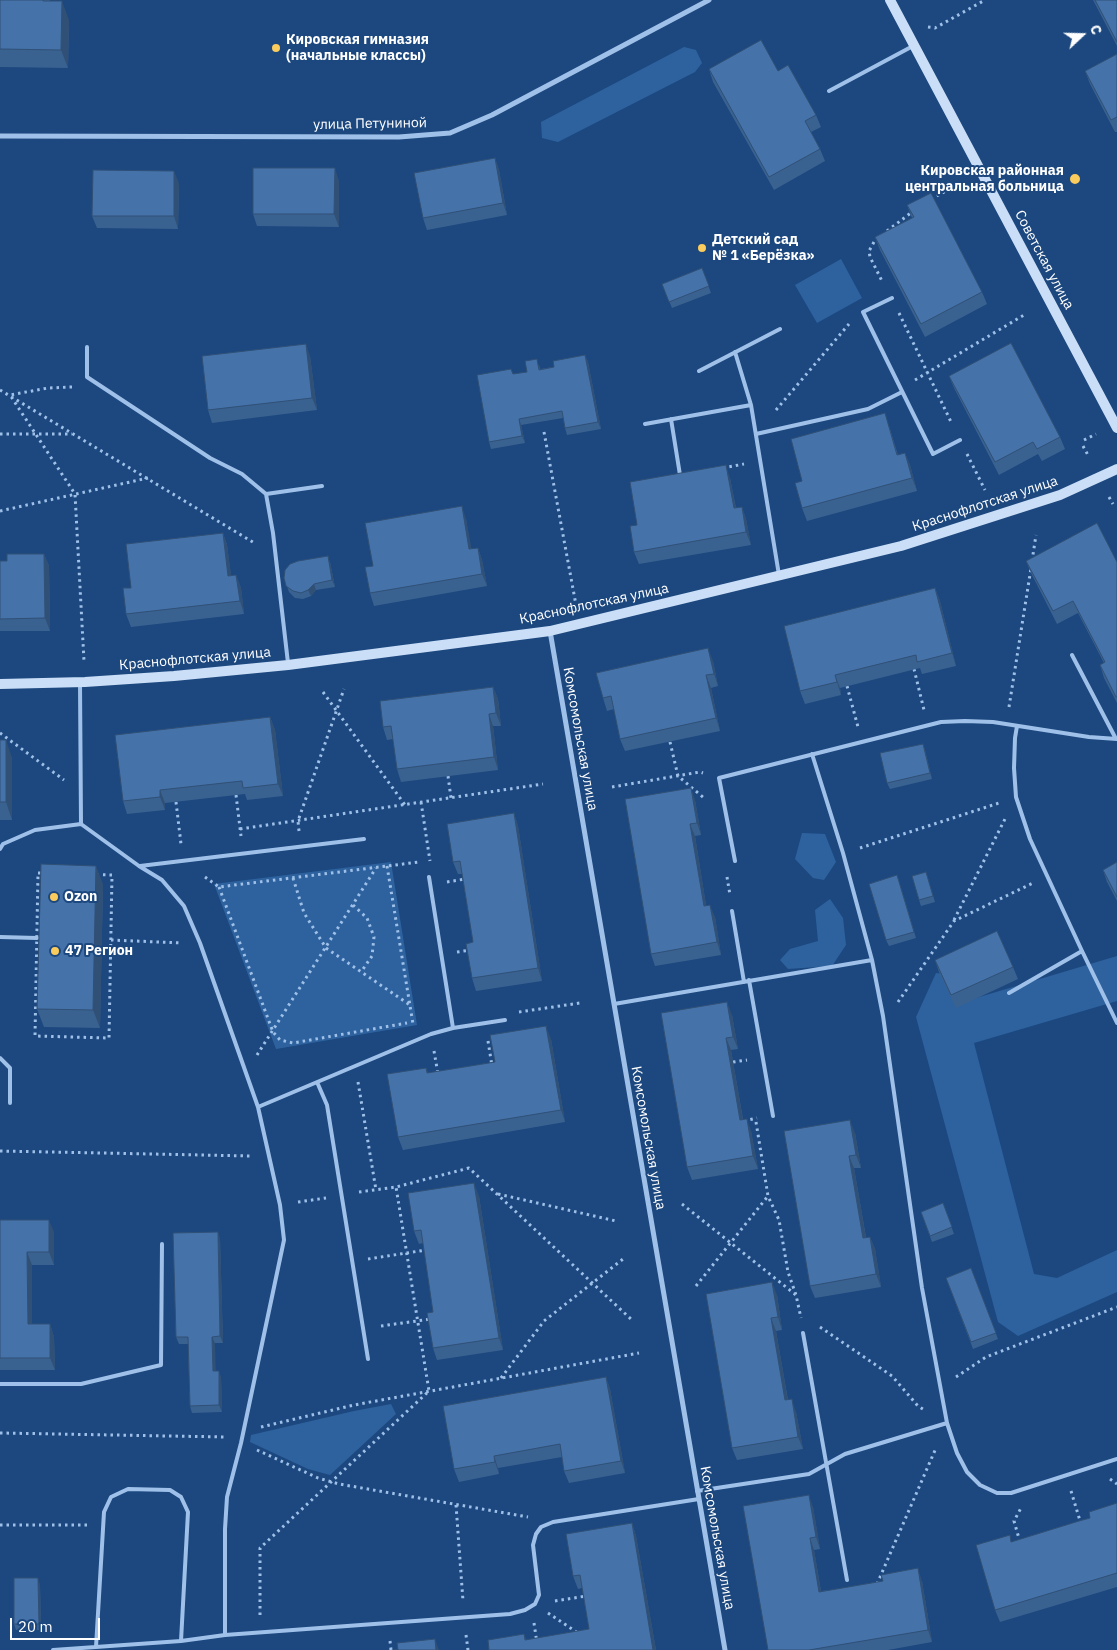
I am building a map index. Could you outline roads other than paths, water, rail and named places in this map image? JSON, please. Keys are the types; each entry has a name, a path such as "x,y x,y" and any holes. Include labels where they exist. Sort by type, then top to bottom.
{"street":[{"name":"улица Петуниной","path":"0,136 399,137 450,133 492,115 709,0"},
{"name":"Советская улица","path":"890,0 1117,428"},
{"name":"Краснофлотская улица","path":"0,684 82,682 174,676 288,665 550,631 920,540 1060,495 1117,469"},
{"name":"Комсомольская улица","path":"550,631 724,1650"}],"lane":[{"path":"829,90 914,46"},
{"path":"892,298 863,312 933,454 960,440"},
{"path":"699,371 780,329"},
{"path":"87,348 87,377 210,458 242,474 266,494 276,556 288,665"},
{"path":"735,352 751,405 779,576"},
{"path":"756,434 868,409 902,392"},
{"path":"645,424 751,405"},
{"path":"671,419 680,475"},
{"path":"266,494 322,486"},
{"path":"1072,655 1117,740"},
{"path":"81,824 82,682"},
{"path":"735,861 719,778 942,722 965,720 1007,724 1117,740"},
{"path":"1017,726 1014,768 1016,797 1030,839 1117,1023"},
{"path":"812,754 843,853 872,960 922,1288 947,1423 957,1452 967,1472 980,1485 997,1492 1011,1493 1117,1459"},
{"path":"0,849 3,844 35,830 81,824 139,866 162,880 184,906 200,943 258,1107 280,1205 284,1240 241,1443 227,1497 225,1529 225,1635"},
{"path":"139,866 364,839"},
{"path":"430,877 453,1028"},
{"path":"732,911 744,982"},
{"path":"0,937 37,938"},
{"path":"1010,994 1082,951"},
{"path":"614,1004 872,960"},
{"path":"749,980 773,1116"},
{"path":"258,1107 431,1034 453,1028 505,1020"},
{"path":"0,1058 10,1068 10,1103"},
{"path":"316,1082 327,1105 368,1359"},
{"path":"0,1384 81,1384 161,1365 162,1244"},
{"path":"803,1333 847,1580"},
{"path":"697,1491 809,1474 846,1454 947,1423"},
{"path":"96,1648 104,1512 111,1497 128,1488 170,1490 181,1497 188,1512 180,1641"},
{"path":"52,1650 180,1641 260,1632 510,1614 533,1606 539,1595 533,1545 536,1534 541,1527 554,1522 699,1499"}],"place":[{"name":"Кировская гимназия (начальные классы)","path":"276,48"},
{"name":"Кировская районная центральная больница","path":"1075,179"},
{"name":"Детский сад № 1 «Берёзка»","path":"702,248"},
{"name":"Ozon","path":"54,897"},
{"name":"47 Регион","path":"55,951"}]}
